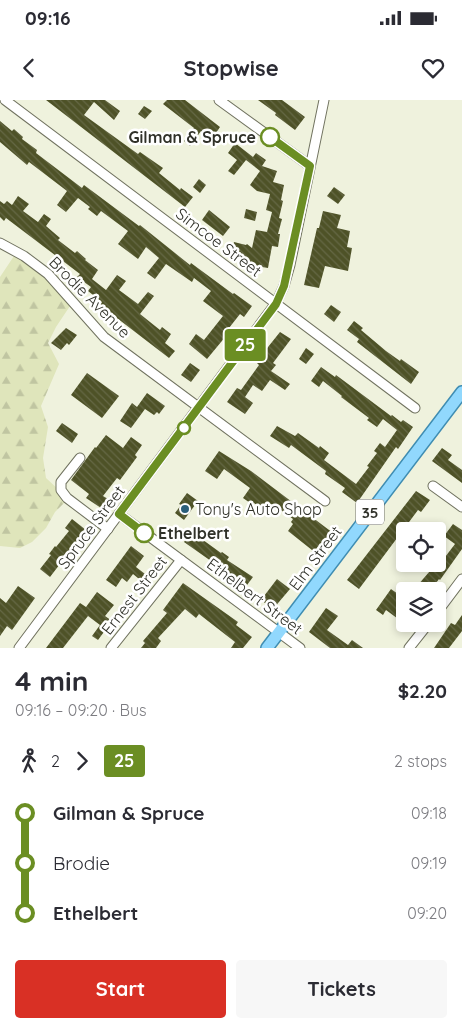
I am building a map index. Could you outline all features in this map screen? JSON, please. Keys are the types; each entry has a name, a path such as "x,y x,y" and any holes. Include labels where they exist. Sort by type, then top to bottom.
{"main road":[{"name":"Elm Street","path":"267,648 462,392"}],"street":[{"name":"Simcoe Street","path":"5,100 414,408"},
{"path":"219,100 310,166"},
{"name":"Spruce Street","path":"19,648 276,304 290,265 324,100"},
{"name":"Brodie Avenue","path":"0,242 24,256 48,274 104,337 325,501"},
{"path":"80,458 61,482 61,490 67,498 108,529"},
{"path":"433,486 462,508"},
{"name":"Ethelbert Street","path":"119,514 300,648"},
{"name":"Ernest Street","path":"111,648 181,560"},
{"path":"446,600 462,578"},
{"path":"409,648 422,632"}],"green space":[{"path":"16,253 24,257 72,303 48,343 59,364 41,406 48,427 43,458 46,478 59,490 66,501 55,512 46,528 32,542 20,548 0,546 0,277"}],"building":[{"path":"46,100 105,100 120,111 114,120 94,102 84,115 138,154 140,152 163,168 159,173 180,190 181,188 193,197 185,207"},
{"path":"167,100 185,100 220,127 212,139 201,131 190,146 184,141 194,128 163,104"},
{"path":"258,100 282,100 305,117 295,130"},
{"path":"144,106 152,111 145,119 138,114"},
{"path":"0,121 12,131 14,129 23,137 22,139 37,150 36,153 82,188 84,185 140,225 190,265 191,263 252,306 244,317 240,314 229,328 231,330 207,359 189,344 196,334 204,340 223,316 203,301 211,291 194,278 192,282 166,264 155,279 147,273 159,258 146,247 138,259 118,244 128,231 101,211 97,216 88,209 90,207 78,198 66,212 57,205 67,191 29,162 27,165 0,142"},
{"path":"235,143 253,157 256,153 266,160 262,166 277,171 273,182 284,185 279,218 282,219 278,234 280,234 278,247 272,246 268,268 256,266 232,249 234,242 247,244 252,248 256,230 267,232 272,212 266,210 270,194 257,191 250,185 260,171 246,160 234,175 228,171 237,160 228,153"},
{"path":"199,179 206,185 200,193 193,187"},
{"path":"334,187 345,195 338,204 327,196"},
{"path":"18,196 29,204 23,211 38,222 44,214 51,219 46,226 60,238 58,240 75,253 77,251 98,270 92,279 106,290 117,275 126,281 119,290 138,304 148,292 154,296 140,314 160,330 162,327 171,334 165,343 175,351 169,358 100,305 102,302 88,291 91,287 77,277 80,274 6,218 4,221 0,217 0,201 4,204 7,201 12,205"},
{"path":"246,209 257,212 255,221 244,218"},
{"path":"209,210 230,227 223,236 202,220"},
{"path":"323,211 341,215 337,228 350,231 347,247 352,248 348,271 325,266 319,288 304,285 317,228 319,228"},
{"path":"331,305 341,312 334,322 324,314"},
{"path":"354,321 363,328 361,330 386,351 419,372 411,384 357,342 359,339 347,330"},
{"path":"66,328 77,335 69,345 67,343 61,350 51,343"},
{"path":"280,332 291,339 273,363 276,365 271,371 290,384 285,390 270,380 262,391 253,385 245,397 253,403 245,414 227,402 237,388 241,390 259,365 256,362"},
{"path":"306,348 314,354 306,364 299,359"},
{"path":"190,363 200,370 191,382 181,375"},
{"path":"321,367 335,377 336,375 391,416 401,422 403,420 413,427 398,449 396,447 357,503 342,492 345,488 325,474 326,471 291,445 289,448 270,436 277,426 295,436 298,433 329,453 324,460 356,484 369,467 367,466 377,453 374,451 380,443 385,447 397,430 383,419 377,427 367,420 369,418 323,381 319,387 311,381"},
{"path":"87,373 119,396 102,418 71,395"},
{"path":"147,393 165,406 159,414 157,412 154,415 145,409 131,428 120,421 132,403 137,407"},
{"path":"62,423 78,434 72,443 56,431"},
{"path":"106,435 123,448 131,437 142,445 135,455 137,457 120,480 117,478 103,496 108,499 101,508 86,498 89,494 71,480"},
{"path":"442,448 452,455 448,460 462,470 462,483 432,461"},
{"path":"219,451 251,471 333,533 317,554 288,531 293,524 291,522 293,519 274,505 267,513 254,503 253,505 243,498 250,488 224,469 217,479 205,471"},
{"path":"416,491 430,500 421,512 418,510 409,522 396,522 396,539 359,589 347,580"},
{"name":"Tony's Auto Shop","path":"187,493 198,501 184,520 175,513"},
{"path":"72,519 86,530 50,577 40,569 51,555 49,554 55,546 69,531 65,528"},
{"path":"453,524 462,530 462,549 446,572 446,556 455,544 446,537 446,533"},
{"path":"192,532 229,557 227,560 253,577 247,585 233,575 232,577 212,559 211,561 184,542"},
{"path":"131,546 144,556 136,567 149,577 144,583 133,574 127,582 122,578 116,587 106,580"},
{"path":"429,572 446,572 437,582 420,582"},
{"path":"277,579 290,589 273,609 261,600"},
{"path":"183,583 238,622 236,625 252,637 243,648 231,648 235,642 199,614 196,618 185,609 158,638 161,641 156,648 141,648 145,643 143,641 167,613 163,610"},
{"path":"18,586 35,598 12,630 7,626 0,636 0,598 6,603"},
{"path":"391,589 396,593 396,617 386,610 383,615 376,610"},
{"path":"97,592 114,605 105,616 112,621 98,640 92,636 100,625 88,616 63,648 46,648 80,603 86,607"},
{"path":"326,608 338,616 327,630 348,645 352,640 363,648 330,648 309,632"},
{"path":"462,615 462,631 449,648 434,648 451,623 455,625"}],"bus line":[{"name":"25","path":"144,533 119,514 276,304 284,286 310,166 270,137"}],"place":[{"name":"Gilman & Spruce","path":"270,137"},
{"name":"Tony's Auto Shop","path":"185,509"},
{"name":"Ethelbert","path":"144,533"}]}
